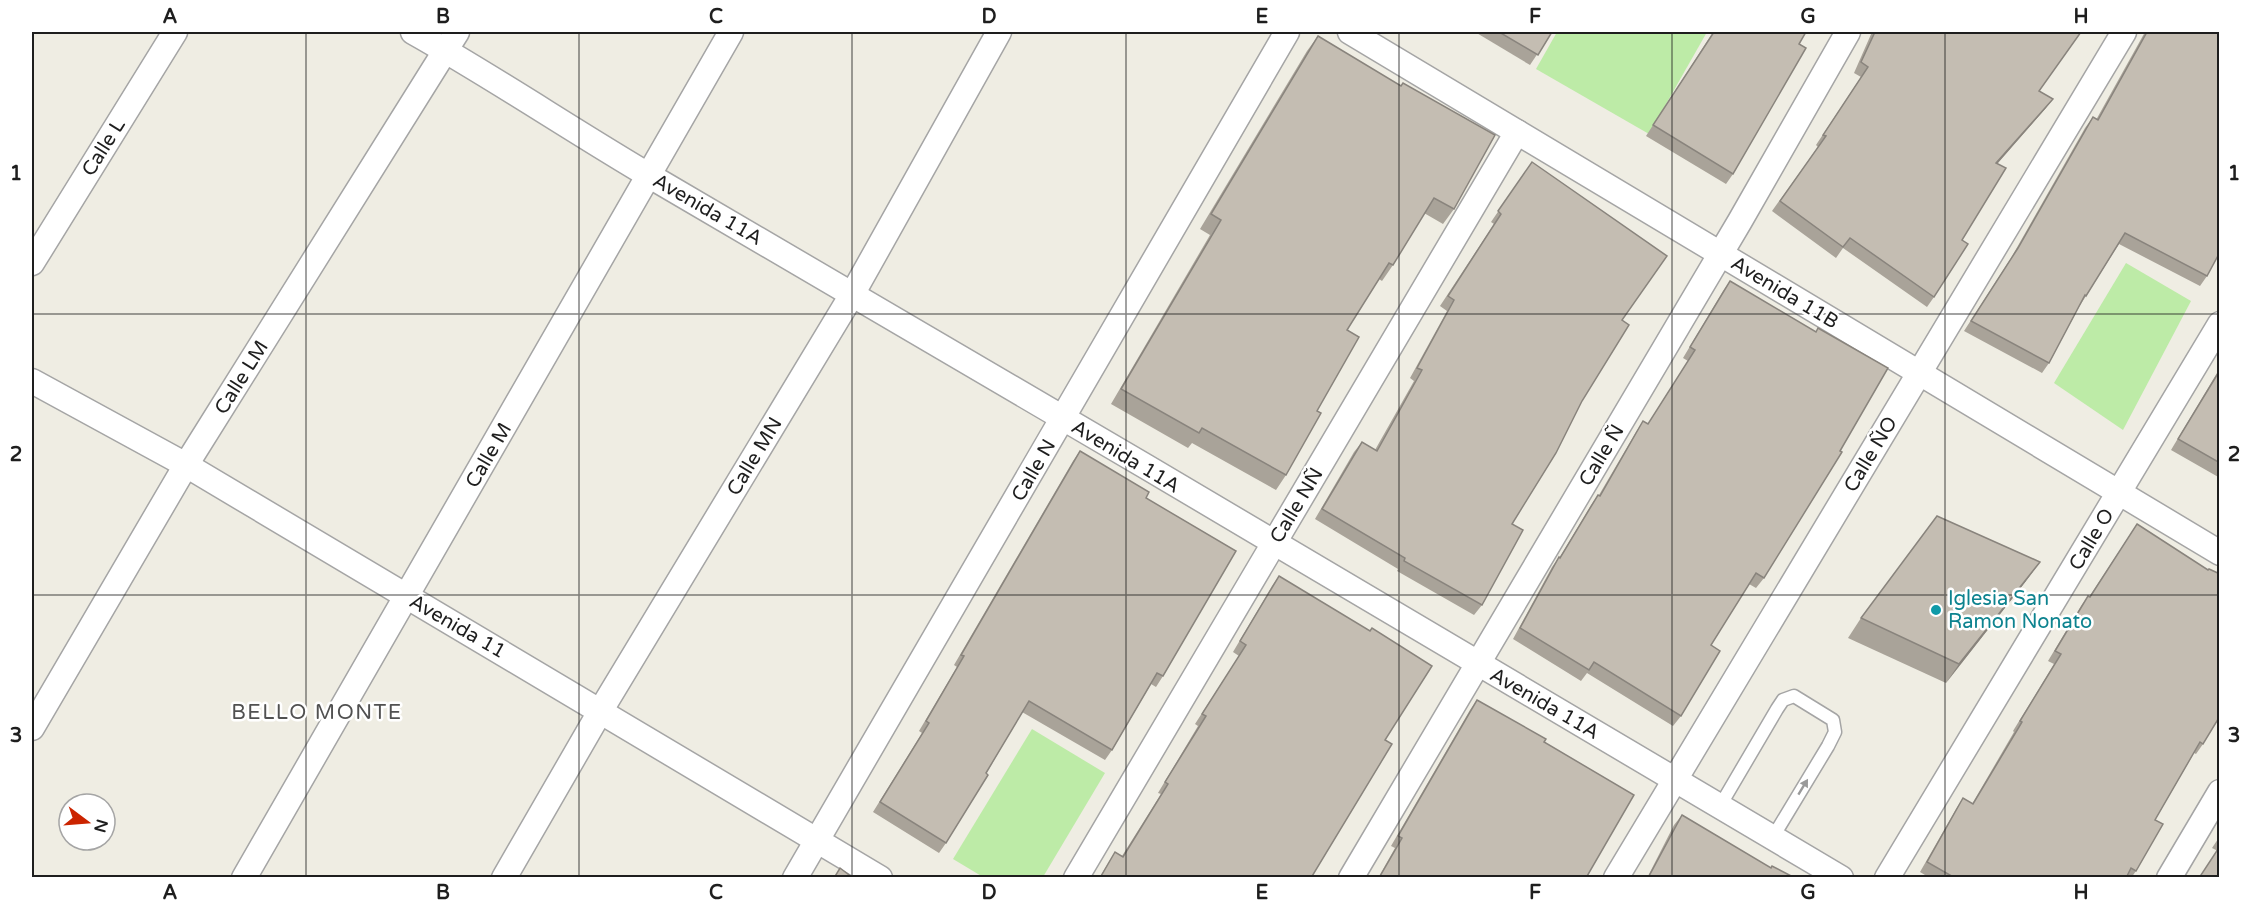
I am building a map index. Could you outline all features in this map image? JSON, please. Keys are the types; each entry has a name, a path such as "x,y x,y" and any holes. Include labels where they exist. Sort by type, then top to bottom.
{"street":[{"name":"Calle L","path":"32,263 175,32"},
{"name":"Avenida 11A","path":"413,32 451,41 650,175 1841,878"},
{"name":"Calle M","path":"244,878 731,32"},
{"name":"Calle MN","path":"504,878 601,710 853,293 999,32"},
{"name":"Calle N","path":"795,878 1287,32"},
{"name":"Avenida 11B","path":"1350,32 2220,553"},
{"name":"Calle Ñ","path":"1351,878 1720,254 1848,32"},
{"name":"Calle ÑO","path":"1616,878 2124,32"},
{"name":"Calle LM","path":"32,728 186,465 451,41"},
{"name":"Calle NÑ","path":"1076,878 1517,132"},
{"name":"Calle O","path":"1887,878 2220,324"},
{"name":"Avenida 11","path":"32,381 186,465 880,878"},
{"path":"2169,878 2220,792"}],"lane":[{"path":"1720,806 1783,700 1794,696 1833,720 1835,732 1773,837"}],"green space":[{"path":"1557,32 1707,32 1649,134 1536,69"},
{"path":"2126,263 2191,301 2123,430 2054,383"},
{"path":"1032,729 1105,773 1043,877 983,877 953,859"}],"building":[{"path":"1499,32 1552,32 1538,55"},
{"path":"1714,32 1806,32 1799,44 1806,48 1733,174 1653,125"},
{"path":"1875,32 2081,32 2039,91 2053,99 1996,163 2006,168 1962,240 1968,244 1934,297 1850,238 1843,247 1780,201 1826,136 1823,135 1868,67 1861,62"},
{"path":"2147,32 2220,32 2220,252 2207,276 2125,233 2085,295 2049,363 1971,321 2018,248 2093,117 2098,120"},
{"path":"1318,36 1401,86 1403,83 1495,135 1454,209 1434,198 1393,265 1389,263 1347,330 1359,337 1317,411 1321,413 1286,475 1202,428 1199,433 1121,389 1221,220 1211,214"},
{"path":"1532,162 1667,256 1622,320 1629,325 1582,401 1556,453 1512,524 1523,530 1482,605 1404,561 1405,558 1322,509 1362,442 1377,451 1422,370 1417,368 1454,300 1448,296 1501,214 1498,211"},
{"path":"1730,281 1816,332 1818,328 1888,368 1840,451 1842,452 1764,578 1756,573 1711,645 1720,651 1681,716 1594,662 1589,670 1520,628 1559,557 1598,495 1600,496 1643,421 1648,424 1695,350 1690,347"},
{"path":"2220,370 2220,463 2178,439"},
{"path":"1080,451 1149,492 1146,498 1236,551 1163,676 1157,673 1112,750 1029,701 986,773 988,775 946,843 880,802 929,723 926,721 964,656 961,655"},
{"name":"Iglesia San Ramon Nonato","path":"1937,516 2040,562 1959,664 1861,618"},
{"path":"2137,524 2208,570 2220,574 2220,716 2203,744 2200,742 2155,820 2163,824 2136,871 2131,868 2126,878 1955,878 1927,862 1963,798 1973,804 2061,654 2055,651 2088,596 2090,597"},
{"path":"1279,576 1370,631 1372,628 1432,666 1385,740 1392,744 1311,878 1100,878 1115,852 1123,857 1168,784 1165,782 1206,716 1202,714 1246,645 1240,641"},
{"path":"1477,700 1546,739 1544,742 1634,795 1586,878 1379,878 1402,838 1398,836"},
{"path":"1682,815 1771,868 1772,866 1795,878 1648,878"},
{"path":"2220,846 2220,878 2199,878"},
{"path":"840,868 853,878 834,878"}],"place":[{"name":"Iglesia San Ramon Nonato","path":"1936,610"}],"district":[{"name":"BELLO MONTE","path":"317,712"}]}
